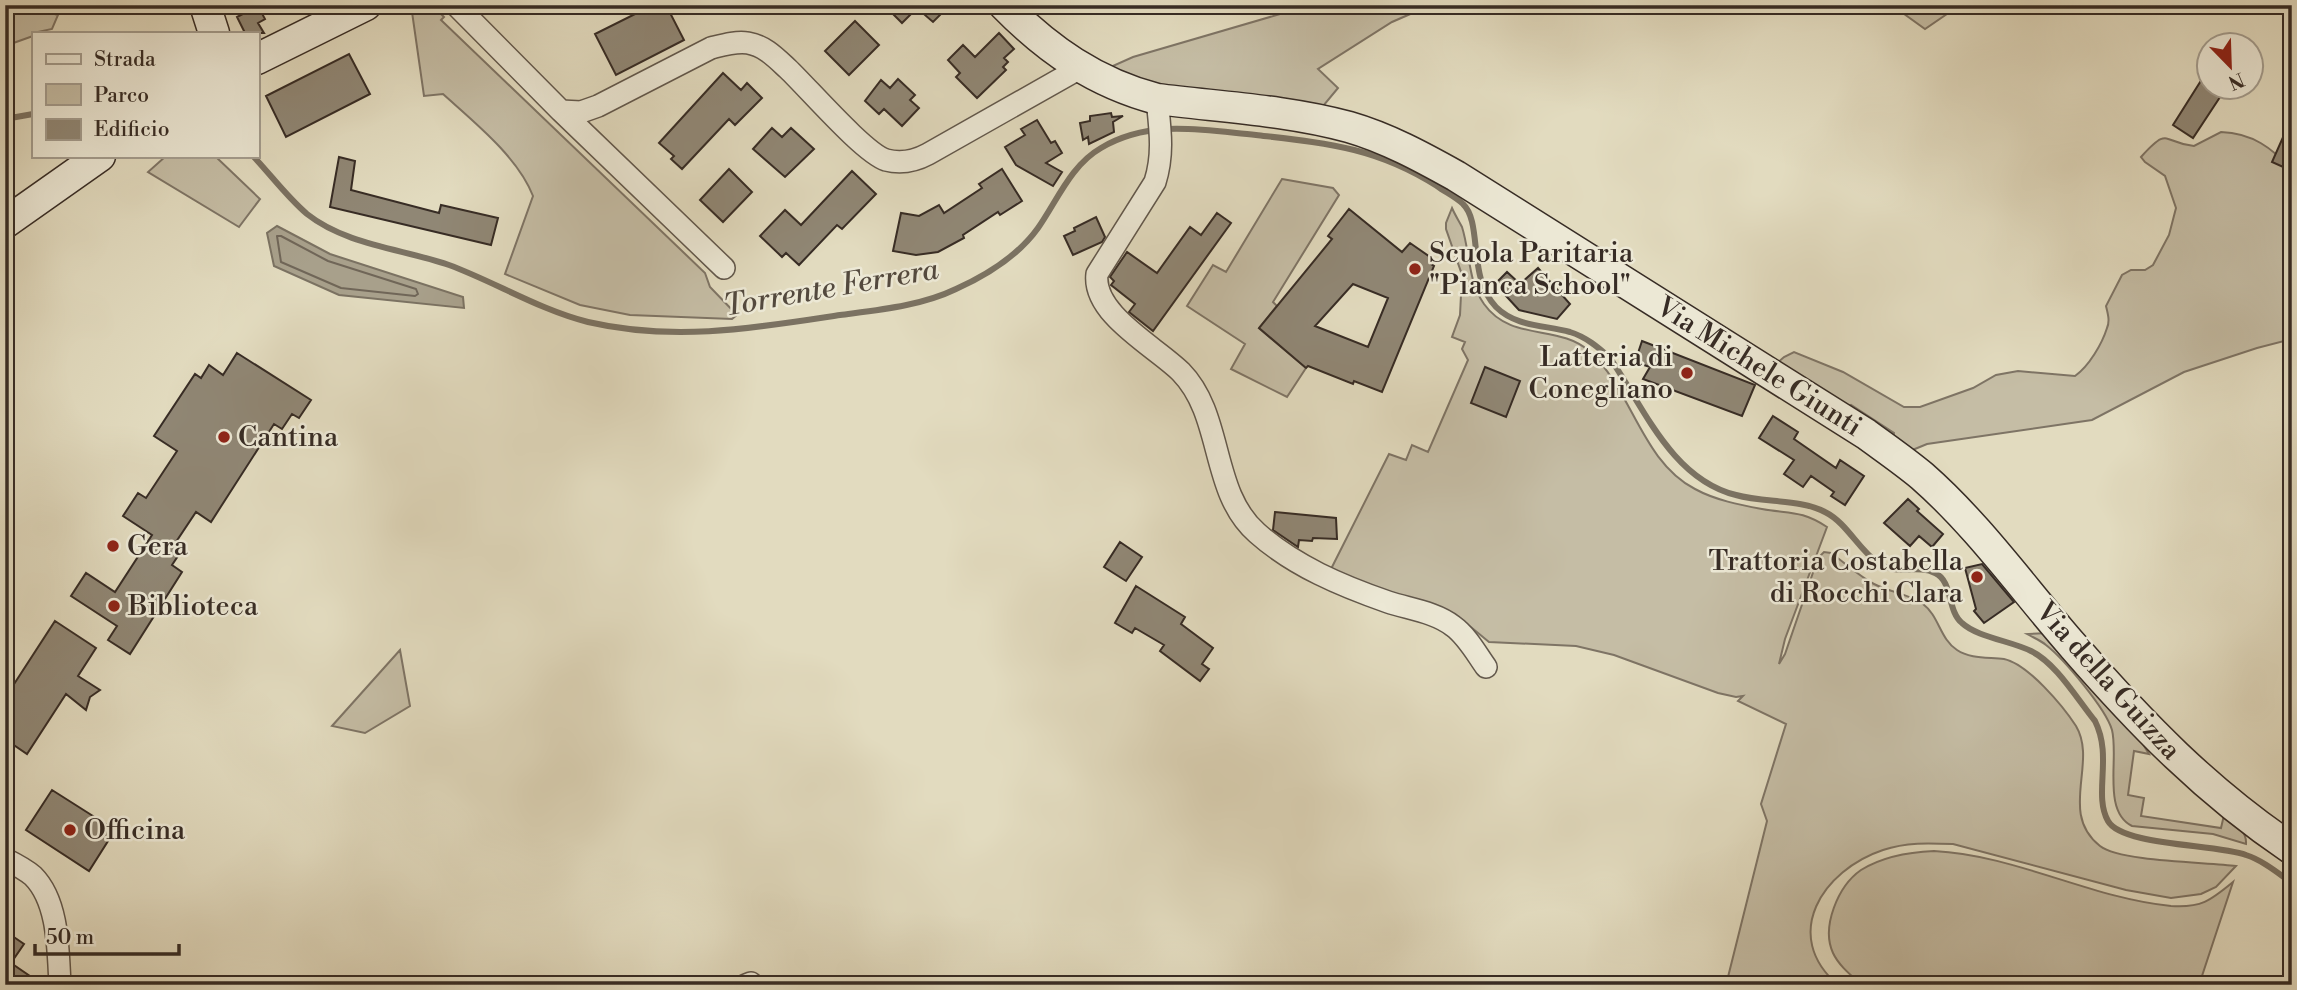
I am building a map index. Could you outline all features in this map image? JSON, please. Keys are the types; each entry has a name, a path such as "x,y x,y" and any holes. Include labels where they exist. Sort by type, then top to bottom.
{"street":[{"path":"197,32 198,5"},
{"path":"205,5 214,32"},
{"path":"259,58 366,5"},
{"path":"456,5 561,111 724,268"},
{"name":"Via Michele Giunti","path":"1004,5 1030,31 1080,68 1108,83 1159,118 1321,121 1350,128 1421,156 1866,434 1902,460 1941,495"},
{"path":"561,111 581,112 598,106 711,48 732,43 748,43 767,49 811,90 869,151 887,160 908,161 928,154 1080,68"},
{"path":"1159,118 1161,153 1154,182 1097,274 1096,283 1102,298 1124,324 1179,370 1194,389 1207,416 1229,491 1237,508 1254,530 1276,548 1320,574 1380,599 1446,621 1468,640 1486,667"},
{"path":"5,223 97,158"},
{"name":"Via della Guizza","path":"1941,495 2074,647 2178,759 2214,792 2292,849"},
{"path":"5,859 32,875 48,899 57,942 60,985"}],"green space":[{"path":"5,5 23,5 58,15 52,29 32,32 32,36 5,46"},
{"path":"411,5 432,5 444,17 441,20 705,273 710,287 737,315 732,319 630,315 580,305 505,274 533,196 517,168 481,128 443,94 424,96"},
{"path":"1311,5 1431,5 1392,22 1318,69 1338,88 1319,111 1175,89 1106,69 1133,57"},
{"path":"1900,5 1960,5 1925,29 1900,11"},
{"path":"2221,132 2242,135 2261,143 2292,171 2292,339 2184,372 2092,420 1927,444 1910,451 1893,439 1894,433 1851,405 1845,408 1776,364 1794,352 1843,372 1904,407 1920,407 1973,388 1996,375 2018,371 2075,376 2090,361 2102,341 2108,323 2106,306 2122,275 2131,270 2145,270 2153,265 2169,235 2176,208 2165,176 2141,157 2162,139 2194,146"},
{"path":"164,158 217,158 260,199 239,227 148,172"},
{"path":"1282,179 1333,188 1339,195 1273,302 1277,306 1259,328 1306,368 1287,397 1231,369 1245,344 1187,306 1213,265 1226,272"},
{"path":"1452,208 1462,227 1472,277 1484,304 1495,316 1508,324 1564,338 1589,351 1616,385 1649,443 1677,477 1695,489 1719,499 1802,515 1827,527 1785,639 1779,664 1785,654 1818,558 1824,552 1831,553 1874,584 1923,604 1957,650 1974,656 2013,662 2034,677 2054,697 2076,726 2082,740 2082,819 2088,833 2100,846 2144,858 2236,866 2216,887 2201,894 2171,898 2126,890 1953,844 1892,847 1861,859 1842,872 1827,888 1816,906 1811,926 1812,946 1821,966 1838,985 1726,985 1767,821 1761,804 1786,724 1738,701 1743,696 1718,693 1614,655 1576,646 1489,642 1466,623 1452,616 1330,571 1389,454 1406,460 1412,445 1428,452 1468,360 1462,349 1465,342 1452,337 1460,315 1461,295 1467,289 1446,229"},
{"path":"2049,633 2141,741 2149,754 2134,751 2128,795 2144,798 2141,816 2221,828 2224,815 2242,831 2246,844 2213,834 2132,826 2123,819 2114,796 2112,730 2102,710 2073,673 2046,645 2027,634"},
{"path":"400,650 410,706 365,733 332,726"},
{"path":"1934,851 1994,860 2111,895 2171,906 2190,906 2205,902 2233,882 2199,985 1862,985 1839,962 1830,943 1831,920 1839,896 1853,877 1869,865 1896,856"}],"water":[{"path":"277,226 330,254 463,297 464,308 339,295 274,266 267,233"}],"building":[{"path":"653,5 666,5 684,40 616,75 595,34"},
{"path":"884,5 950,5 933,22 917,8 902,23"},
{"path":"258,6 265,19 258,23 264,33 244,32 237,17"},
{"path":"855,21 879,45 849,75 825,51"},
{"path":"999,33 1014,49 1004,58 1008,62 1003,67 1006,70 977,98 956,77 960,73 948,60 963,45 975,57"},
{"path":"349,54 370,94 286,137 266,96"},
{"path":"723,73 741,90 747,83 762,98 735,125 729,119 682,169 671,159 674,156 659,143"},
{"path":"898,79 915,95 910,100 919,108 902,126 884,109 879,114 865,101 881,80 890,88"},
{"path":"2196,89 2196,102 2217,102 2193,138 2173,125"},
{"path":"1111,113 1112,117 1123,116 1113,122 1114,132 1089,144 1088,137 1083,140 1080,123 1090,121 1090,116"},
{"path":"2292,117 2292,171 2272,162"},
{"path":"1037,120 1051,143 1055,141 1062,153 1046,163 1062,172 1053,186 1016,165 1005,147 1025,135 1021,129"},
{"path":"772,128 782,137 791,128 814,149 785,177 753,149"},
{"path":"339,157 355,161 351,190 439,213 441,205 498,218 491,245 330,207"},
{"path":"729,169 752,192 723,222 700,200"},
{"path":"1002,169 1022,201 1000,215 998,212 963,235 964,238 938,252 916,255 893,251 901,213 919,216 939,205 944,213 982,188 979,184"},
{"path":"852,171 876,194 842,229 837,225 799,265 786,253 782,257 760,236 785,210 801,225"},
{"path":"1349,209 1402,252 1410,243 1433,259 1431,264 1434,266 1382,392 1308,366 1306,368 1259,328 1332,239 1328,236","holes":["1353,284 1388,298 1368,347 1315,326"]},
{"path":"1217,213 1231,223 1153,331 1129,312 1135,304 1111,285 1114,281 1110,277 1127,252 1157,273 1190,227 1201,235"},
{"path":"1096,217 1105,237 1102,242 1073,255 1064,236"},
{"path":"1538,268 1570,304 1557,319 1519,310 1495,284 1507,272 1520,284"},
{"name":"Latteria di Conegliano","path":"1642,341 1755,385 1742,416 1643,379 1650,367 1635,362"},
{"path":"237,353 311,400 299,418 292,414 282,429 274,424 211,522 196,512 176,542 184,547 172,565 182,572 130,654 108,640 117,626 71,596 86,573 115,592 152,535 123,516 138,493 146,498 177,451 154,436 195,374 201,378 209,365 223,375"},
{"path":"1485,367 1520,381 1506,417 1471,403"},
{"path":"1773,416 1798,432 1794,439 1836,468 1840,460 1864,476 1845,505 1831,496 1834,492 1811,476 1803,487 1784,474 1794,460 1759,438"},
{"path":"1908,499 1919,509 1917,511 1943,534 1932,547 1919,536 1910,546 1884,523"},
{"path":"1275,512 1336,518 1337,539 1299,540 1298,547 1273,530"},
{"path":"1120,542 1142,557 1126,581 1104,567"},
{"path":"1982,564 2014,602 1984,623 1974,611 1976,609 1965,568"},
{"path":"1136,586 1185,617 1181,624 1213,648 1202,664 1209,669 1200,681 1160,651 1164,645 1135,628 1132,633 1115,623"},
{"path":"55,621 96,648 78,676 100,690 90,697 86,710 66,694 27,754 5,739 5,698"},
{"name":"Officina","path":"52,790 115,830 89,871 26,830"},
{"path":"5,931 24,944 11,963 43,985 5,985"}],"waterway":[{"name":"Torrente Ferrera","path":"5,119 32,114"},
{"name":"Torrente Ferrera","path":"255,158 307,214 339,233 449,265 570,317 620,328 683,332 746,328 884,309 943,295 979,278 1021,247 1038,228 1065,184 1090,155 1138,133 1177,129 1216,131 1328,144 1371,155 1415,173 1463,204 1473,224 1481,281 1496,307 1522,322 1576,334 1601,350 1610,358 1662,439 1694,474 1714,487 1736,495 1805,505 1825,512 1840,523 1864,551 1885,567 1899,570 1921,569 1941,577 1957,618 1968,628 2031,651 2049,664 2095,721 2103,748 2104,810 2108,821 2117,829 2150,840 2246,855 2264,863 2292,883"}],"place":[{"name":"Scuola Paritaria \"Pianca School\"","path":"1415,269"},
{"name":"Latteria di Conegliano","path":"1687,373"},
{"name":"Cantina","path":"224,437"},
{"name":"Gera","path":"113,546"},
{"name":"Trattoria Costabella di Rocchi Clara","path":"1977,577"},
{"name":"Biblioteca","path":"114,606"},
{"name":"Officina","path":"70,830"}]}
